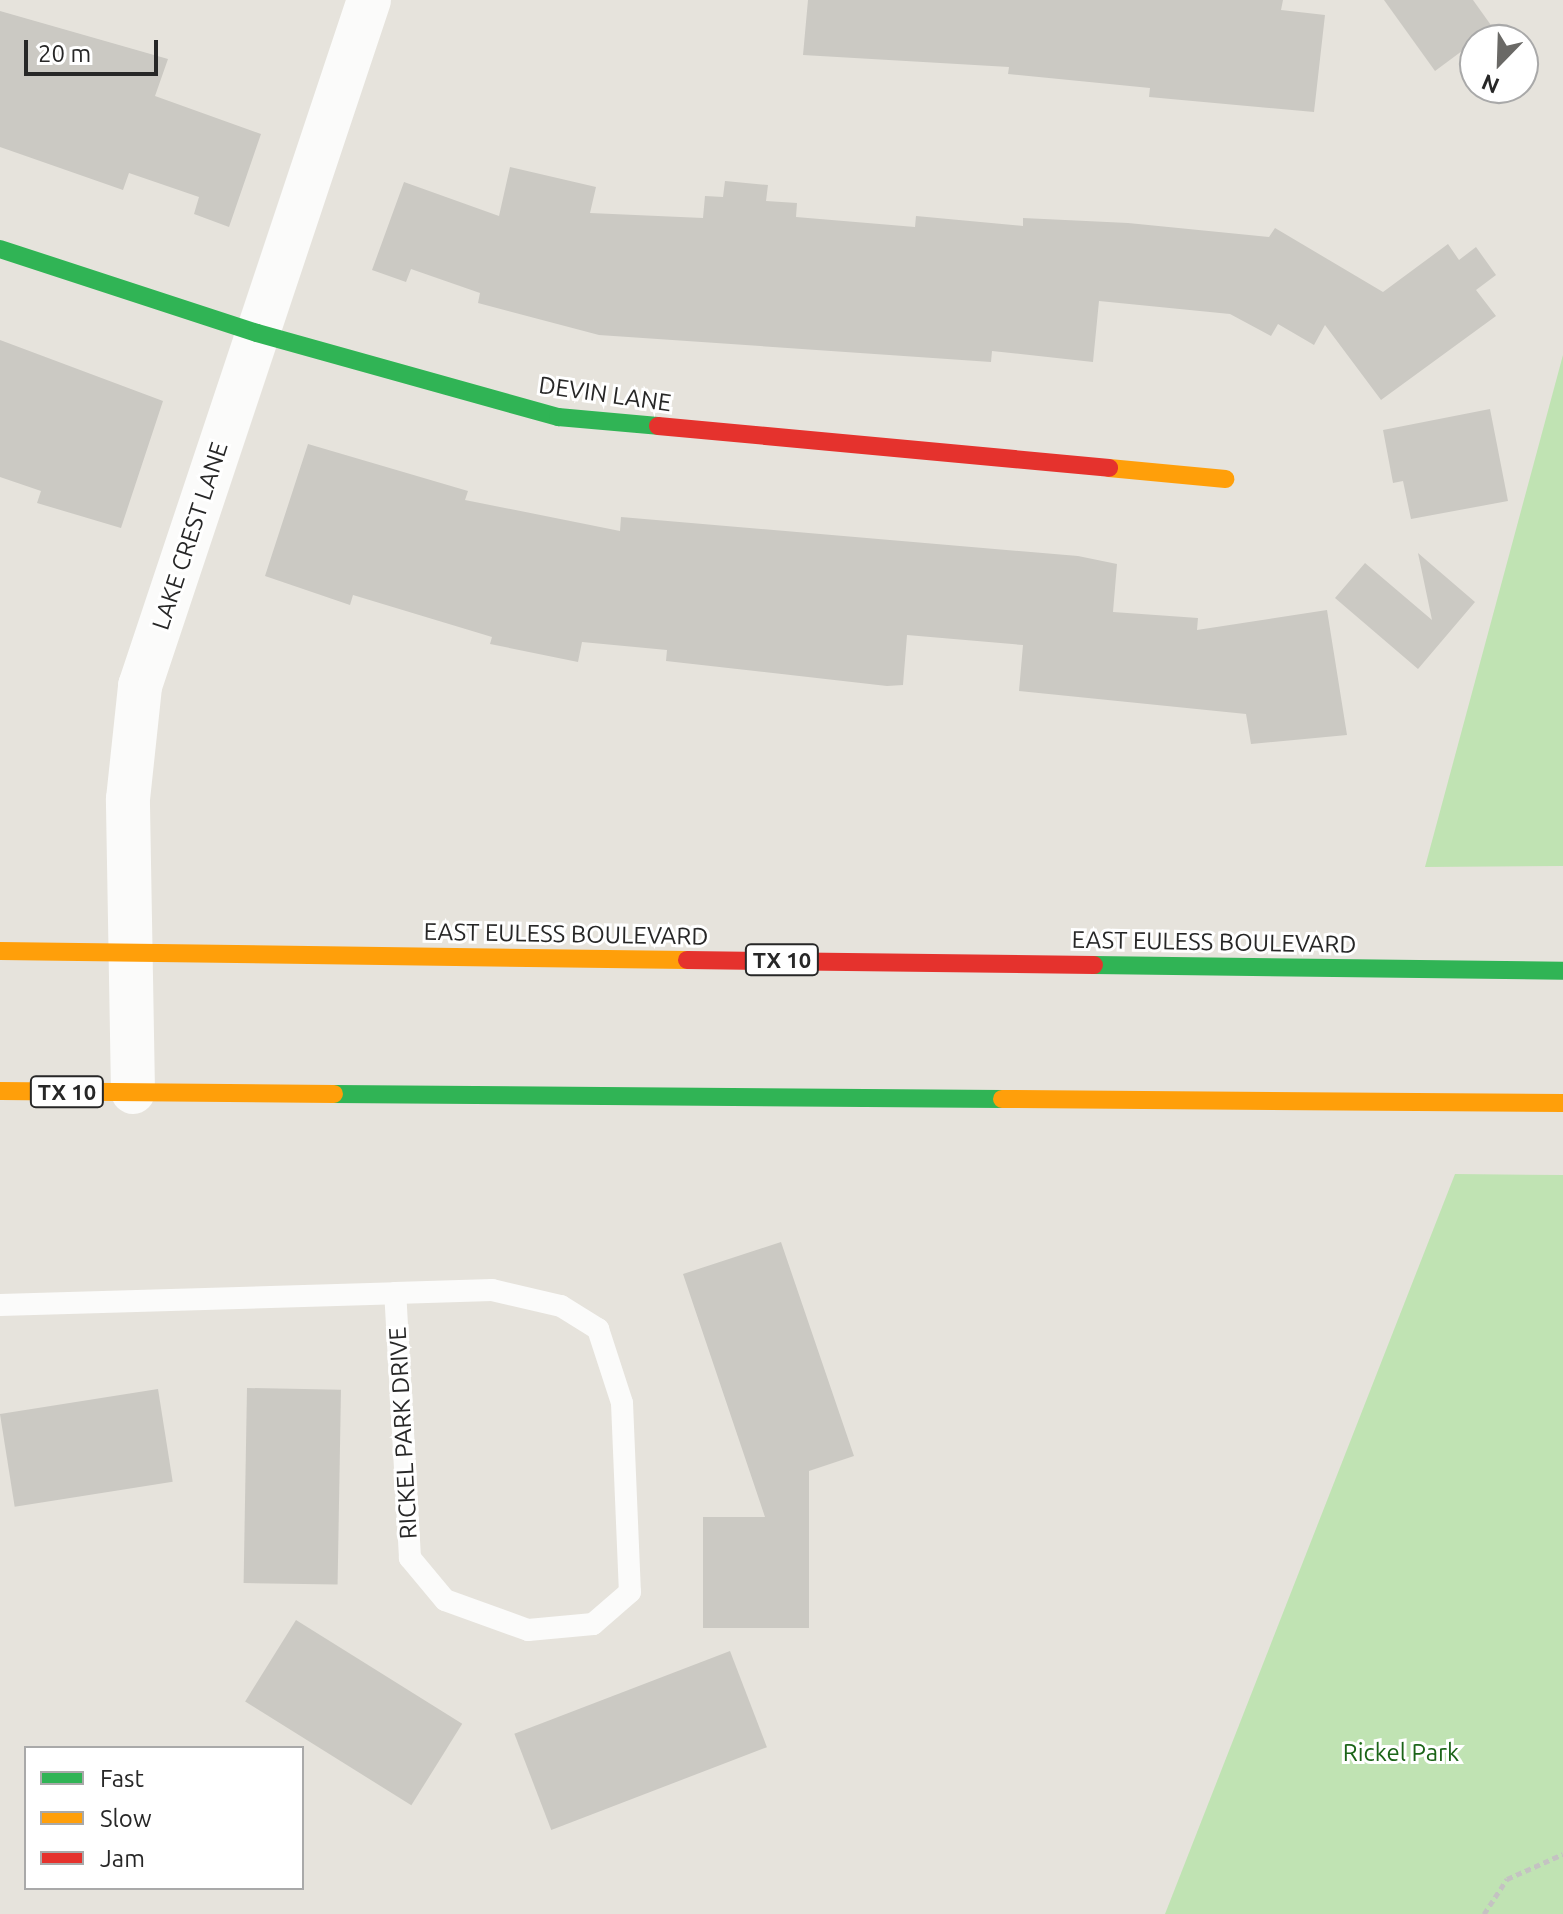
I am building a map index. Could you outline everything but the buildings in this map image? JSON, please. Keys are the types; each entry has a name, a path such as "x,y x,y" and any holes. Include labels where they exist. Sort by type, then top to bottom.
{"main road":[{"name":"DEVIN LANE","path":"0,249 257,333 558,417 1225,479"},
{"name":"EAST EULESS BOULEVARD","path":"0,951 1563,971"},
{"name":"TX 10","path":"0,1091 1563,1103"}],"street":[{"name":"LAKE CREST LANE","path":"133,1092 128,799 140,686 369,0"}],"lane":[{"name":"RICKEL PARK DRIVE","path":"0,1305 492,1290 561,1306 598,1329 622,1403 630,1592 593,1624 528,1630 445,1600 410,1558 395,1293"}],"path":[{"path":"1484,1914 1507,1879 1563,1854"}],"green space":[{"path":"1563,355 1563,866 1425,867"},
{"name":"Rickel Park","path":"1455,1174 1563,1175 1563,1914 1165,1914"}],"traffic: fast":[{"path":"0,249 257,333 558,417 658,426"},
{"path":"1094,965 1563,971"},
{"path":"334,1094 1002,1099"}],"traffic: slow":[{"path":"1109,468 1225,479"},
{"path":"0,951 687,960"},
{"path":"0,1091 334,1094"},
{"path":"1002,1099 1563,1103"}],"traffic: jam":[{"path":"658,426 1109,468"},
{"path":"687,960 1094,965"}]}
